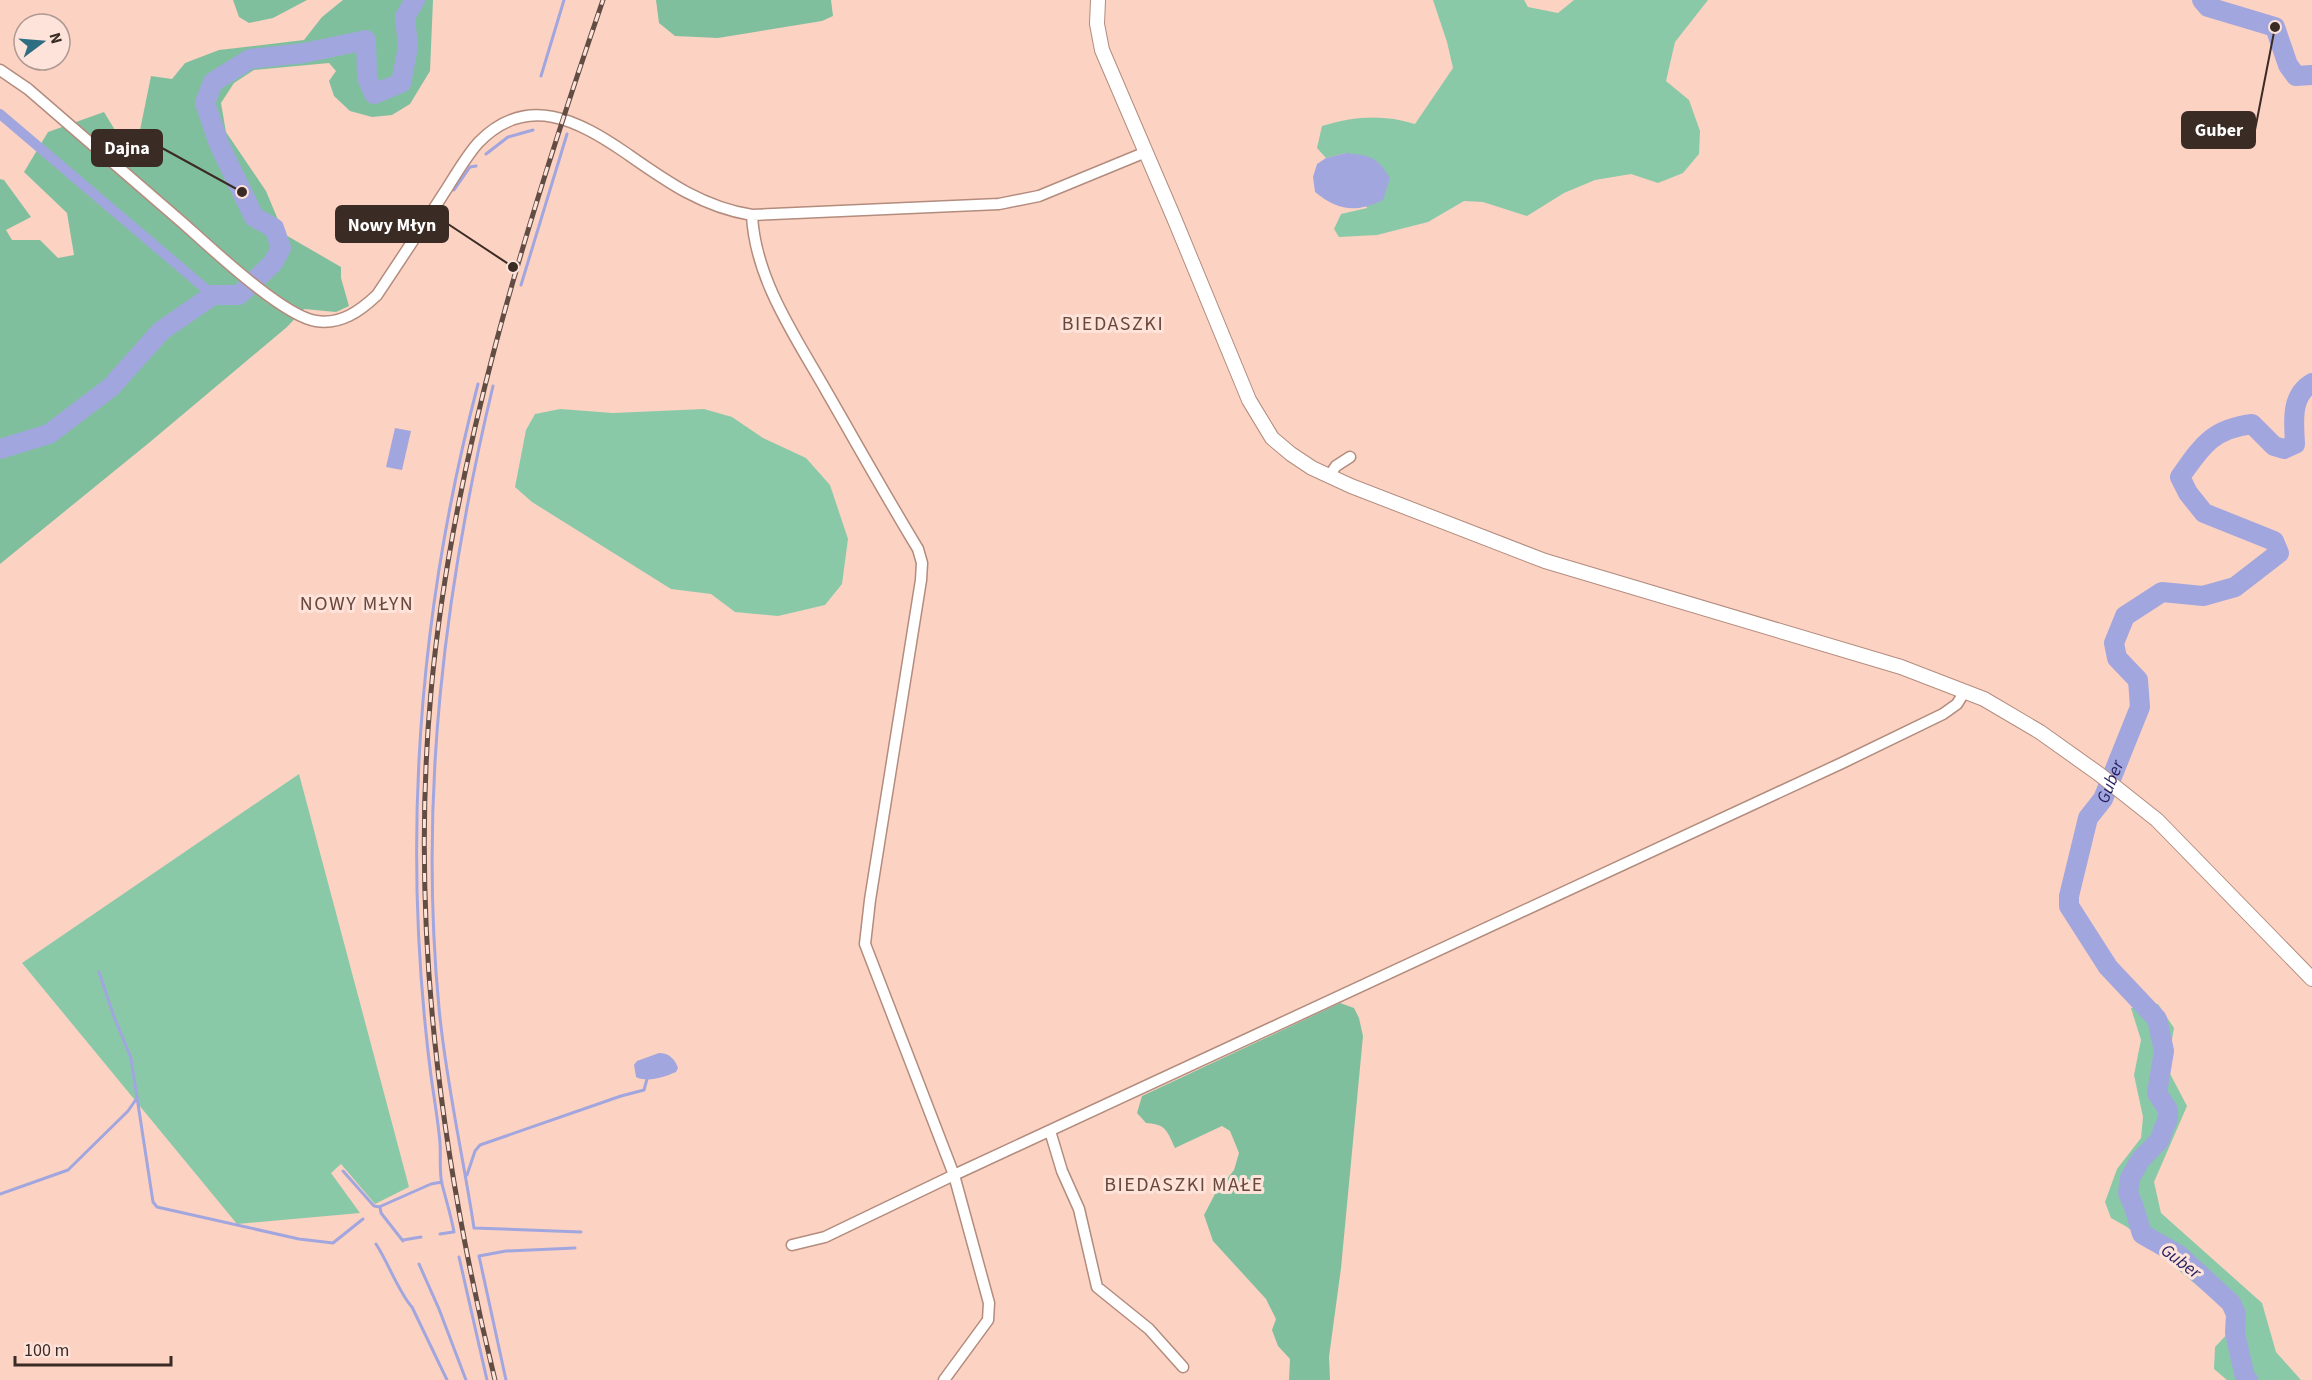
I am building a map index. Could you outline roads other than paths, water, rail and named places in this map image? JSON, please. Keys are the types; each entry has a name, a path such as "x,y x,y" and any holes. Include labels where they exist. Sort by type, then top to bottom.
{"main road":[{"path":"1098,0 1097,24 1102,50 1231,360 1255,412 1272,438 1301,461 1329,476 1545,561 1901,667 1965,691 2022,720 2099,774 2157,820 2312,979"}],"street":[{"path":"0,70 28,89 234,267 298,315 314,321 334,321 363,308 377,296 475,147 495,129 524,118 552,117 580,125 702,202 727,211 752,215 999,204 1021,201 1039,196 1146,152"},
{"path":"752,215 753,240 766,277 786,320 918,549 922,563 865,944 954,1175 989,1303 988,1320 944,1380"},
{"path":"1329,476 1336,466 1350,457"},
{"path":"792,1245 825,1237 1852,759 1943,714 1957,704 1965,691"},
{"path":"1050,1131 1062,1171 1079,1209 1096,1287 1149,1329 1183,1367"}],"water":[{"path":"1346,153 1368,156 1381,165 1390,178 1383,200 1365,207 1348,208 1332,203 1315,192 1313,177 1317,164 1326,158"},
{"path":"395,428 411,431 402,470 386,467"},
{"path":"659,1053 669,1055 673,1059 678,1068 676,1072 651,1079 636,1077 634,1065 637,1061"}],"waterway":[{"path":"0,449 49,434 111,387 161,331 213,295 239,295 273,263 281,248 274,228 254,217 219,144 205,103 213,82 250,59 304,53 366,40 367,77 374,94 401,83 408,47 405,17 415,0"},
{"path":"541,76 564,0"},
{"name":"Guber","path":"2202,0 2208,7 2275,27 2288,65 2296,76 2312,75"},
{"path":"0,114 213,295"},
{"path":"486,154 508,137 533,130"},
{"path":"521,285 567,134"},
{"path":"454,190 470,167 476,166"},
{"name":"Guber","path":"2248,1380 2245,1377 2235,1333 2236,1314 2231,1303 2179,1255 2142,1234 2128,1193 2130,1178 2141,1159 2159,1141 2168,1118 2168,1110 2157,1093 2164,1051 2157,1019 2108,967 2069,906 2069,896 2088,818 2103,799 2140,707 2138,680 2117,658 2114,643 2125,616 2162,592 2203,596 2235,587 2279,553 2274,541 2204,513 2188,493 2180,477 2209,441 2238,426 2252,424 2274,446 2284,449 2295,444 2294,418 2297,402 2305,388 2312,383"},
{"path":"454,1232 441,1179 439,1134 422,989 417,901 417,814 421,727 429,641 458,469 478,384"},
{"path":"474,1228 442,1036 434,929 432,851 434,773 449,618 461,540 493,386"},
{"path":"99,972 131,1058 153,1202 157,1207 299,1239 333,1243 363,1219"},
{"path":"467,1175 475,1151 480,1145 644,1090 647,1079"},
{"path":"0,1194 68,1170 128,1111 137,1098"},
{"path":"343,1171 374,1206 380,1207 381,1213 403,1241"},
{"path":"379,1207 431,1184 442,1182"},
{"path":"474,1228 581,1232"},
{"path":"440,1234 453,1232"},
{"path":"403,1240 421,1237"},
{"path":"376,1244 412,1307 447,1380"},
{"path":"479,1256 506,1251 575,1248"},
{"path":"479,1256 506,1380"},
{"path":"459,1257 487,1380"},
{"path":"419,1264 466,1380"}],"railway":[{"path":"495,1380 459,1210 434,1039 424,866 425,779 431,692 441,604 456,517 496,342 547,169 603,0"}],"place":[{"name":"Guber","path":"2275,27"},
{"name":"Dajna","path":"242,192"},
{"name":"Nowy Młyn","path":"513,267"}],"district":[{"name":"BIEDASZKI","path":"1113,323"},
{"name":"NOWY MŁYN","path":"357,603"},
{"name":"BIEDASZKI MAŁE","path":"1184,1184"}]}
